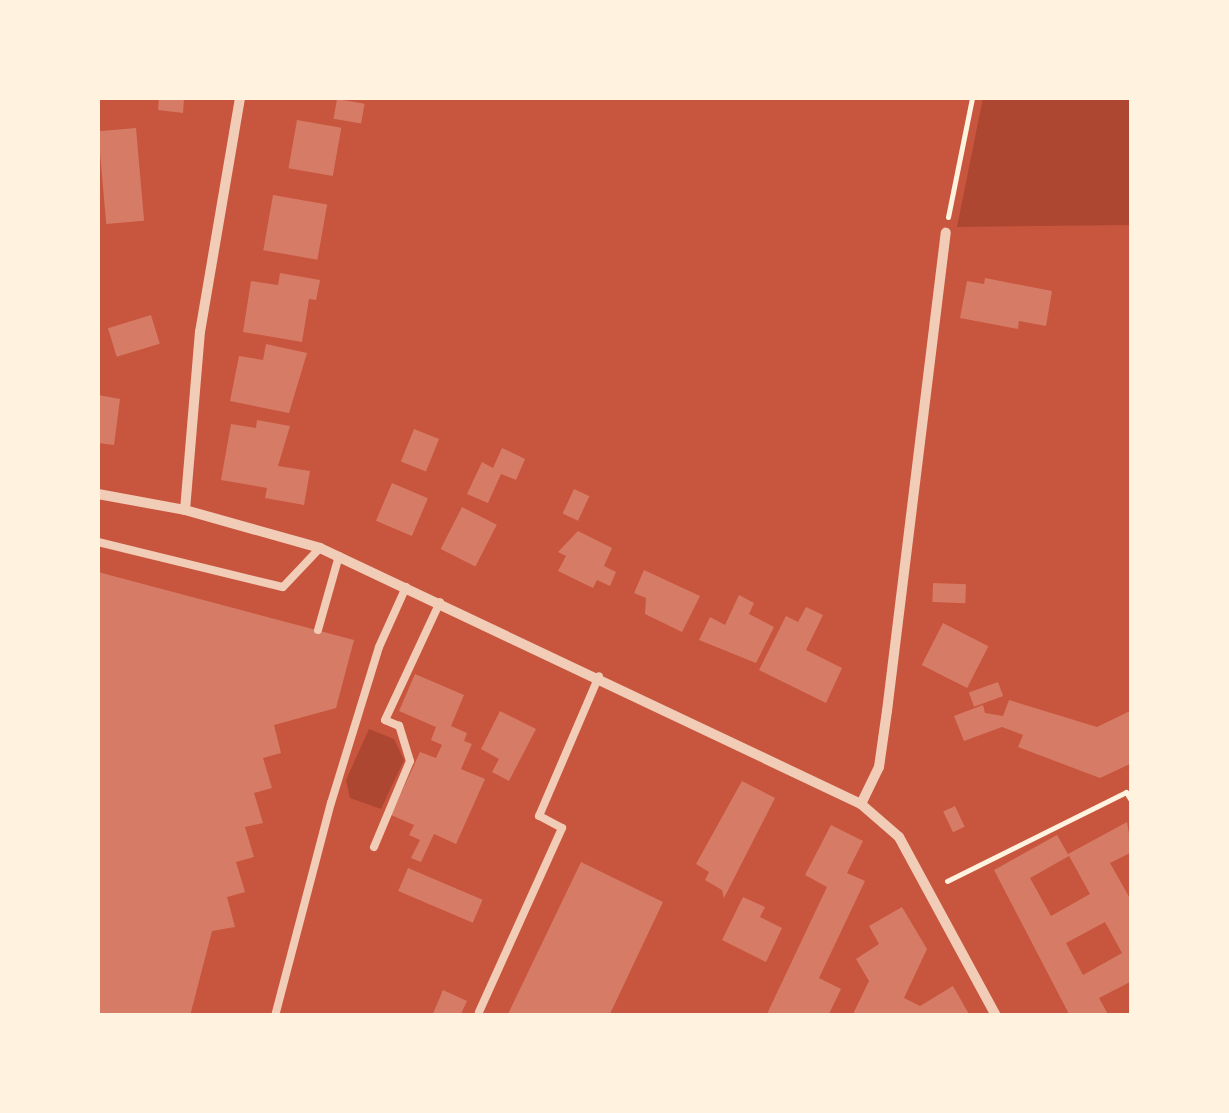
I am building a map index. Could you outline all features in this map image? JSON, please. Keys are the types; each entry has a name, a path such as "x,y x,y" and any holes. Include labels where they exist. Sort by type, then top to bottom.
{"street":[{"path":"185,510 198,348 240,98"},
{"path":"861,804 879,767 946,233"},
{"path":"98,494 185,510 320,548 599,676 861,804 900,837 996,1016"}],"lane":[{"path":"98,542 282,588 320,548"},
{"path":"318,630 339,556"},
{"path":"276,1016 342,768 379,647 406,586"},
{"path":"374,847 410,761 399,726 385,720 440,602"},
{"path":"479,1012 562,828 539,816 599,676"}],"path":[{"path":"946,233 972,98"},
{"path":"930,890 1126,792 1132,802"}],"shaded area":[{"path":"983,98 1131,98 1131,225 957,227"},
{"path":"369,729 394,739 404,760 381,809 350,798 346,780"}],"building":[{"path":"159,98 184,98 183,113 158,110"},
{"path":"337,99 365,104 361,124 334,119"},
{"path":"297,120 341,128 333,176 288,168"},
{"path":"136,128 144,221 106,224 98,131"},
{"path":"273,195 327,205 317,260 263,250"},
{"path":"280,273 320,280 316,300 309,299 302,342 243,332 251,281 278,285"},
{"path":"985,278 1052,291 1046,326 1019,321 1018,329 960,318 967,281 984,284"},
{"path":"151,315 160,344 117,357 108,328"},
{"path":"266,344 307,353 289,413 230,401 239,356 263,360"},
{"path":"98,395 120,399 114,445 98,443"},
{"path":"257,420 290,426 278,466 310,471 304,505 265,498 267,488 221,480 231,424 256,428"},
{"path":"414,429 439,439 426,472 401,461"},
{"path":"502,448 525,459 516,480 501,474 488,503 467,494 482,462 493,468"},
{"path":"392,483 428,498 412,536 376,521"},
{"path":"574,489 589,496 578,521 563,513"},
{"path":"462,507 497,525 475,567 441,549"},
{"path":"578,531 612,548 604,566 616,572 610,586 597,580 593,588 558,571 566,556 558,552"},
{"path":"644,570 700,596 682,632 645,614 646,598 634,593"},
{"path":"98,572 354,640 336,708 274,725 281,753 263,758 272,788 254,793 263,823 245,827 254,857 236,862 245,892 227,897 235,927 212,931 190,1016 98,1016"},
{"path":"933,583 966,584 965,603 932,602"},
{"path":"739,595 754,603 749,614 774,627 756,663 699,640 710,617 725,625"},
{"path":"806,607 823,615 806,650 842,668 826,703 759,670 786,616 798,622"},
{"path":"943,623 988,646 967,688 922,665"},
{"path":"415,674 464,695 451,726 467,733 464,741 472,744 461,769 485,779 456,844 434,834 421,862 411,858 420,840 409,835 414,825 391,815 420,752 436,758 442,745 431,740 436,727 399,711"},
{"path":"998,682 1003,696 974,707 969,693"},
{"path":"1009,700 1097,727 1132,710 1132,763 1100,778 1018,747 1023,735 1002,727 964,741 954,716 983,705 985,713 1003,716"},
{"path":"500,711 536,729 509,781 492,772 499,759 481,749"},
{"path":"742,781 775,798 724,898 722,890 705,880 709,872 696,864"},
{"path":"955,806 965,827 953,832 943,811"},
{"path":"1127,822 1132,852 1110,863 1132,902 1132,981 1099,998 1109,1016 1070,1016 994,870 1057,835 1069,856 1030,878 1051,916 1090,894 1068,854","holes":["1105,922 1122,953 1083,975 1066,943"]},
{"path":"831,825 863,841 847,873 865,881 819,978 841,989 828,1016 766,1016 827,887 805,875"},
{"path":"581,862 663,902 609,1016 507,1016"},
{"path":"408,868 483,900 473,923 398,891"},
{"path":"743,897 765,907 760,917 782,928 766,962 722,940"},
{"path":"902,907 927,949 904,998 920,1006 953,986 970,1016 852,1016 869,981 856,959 879,944 869,926"},
{"path":"443,990 467,1001 460,1016 432,1016"}]}
